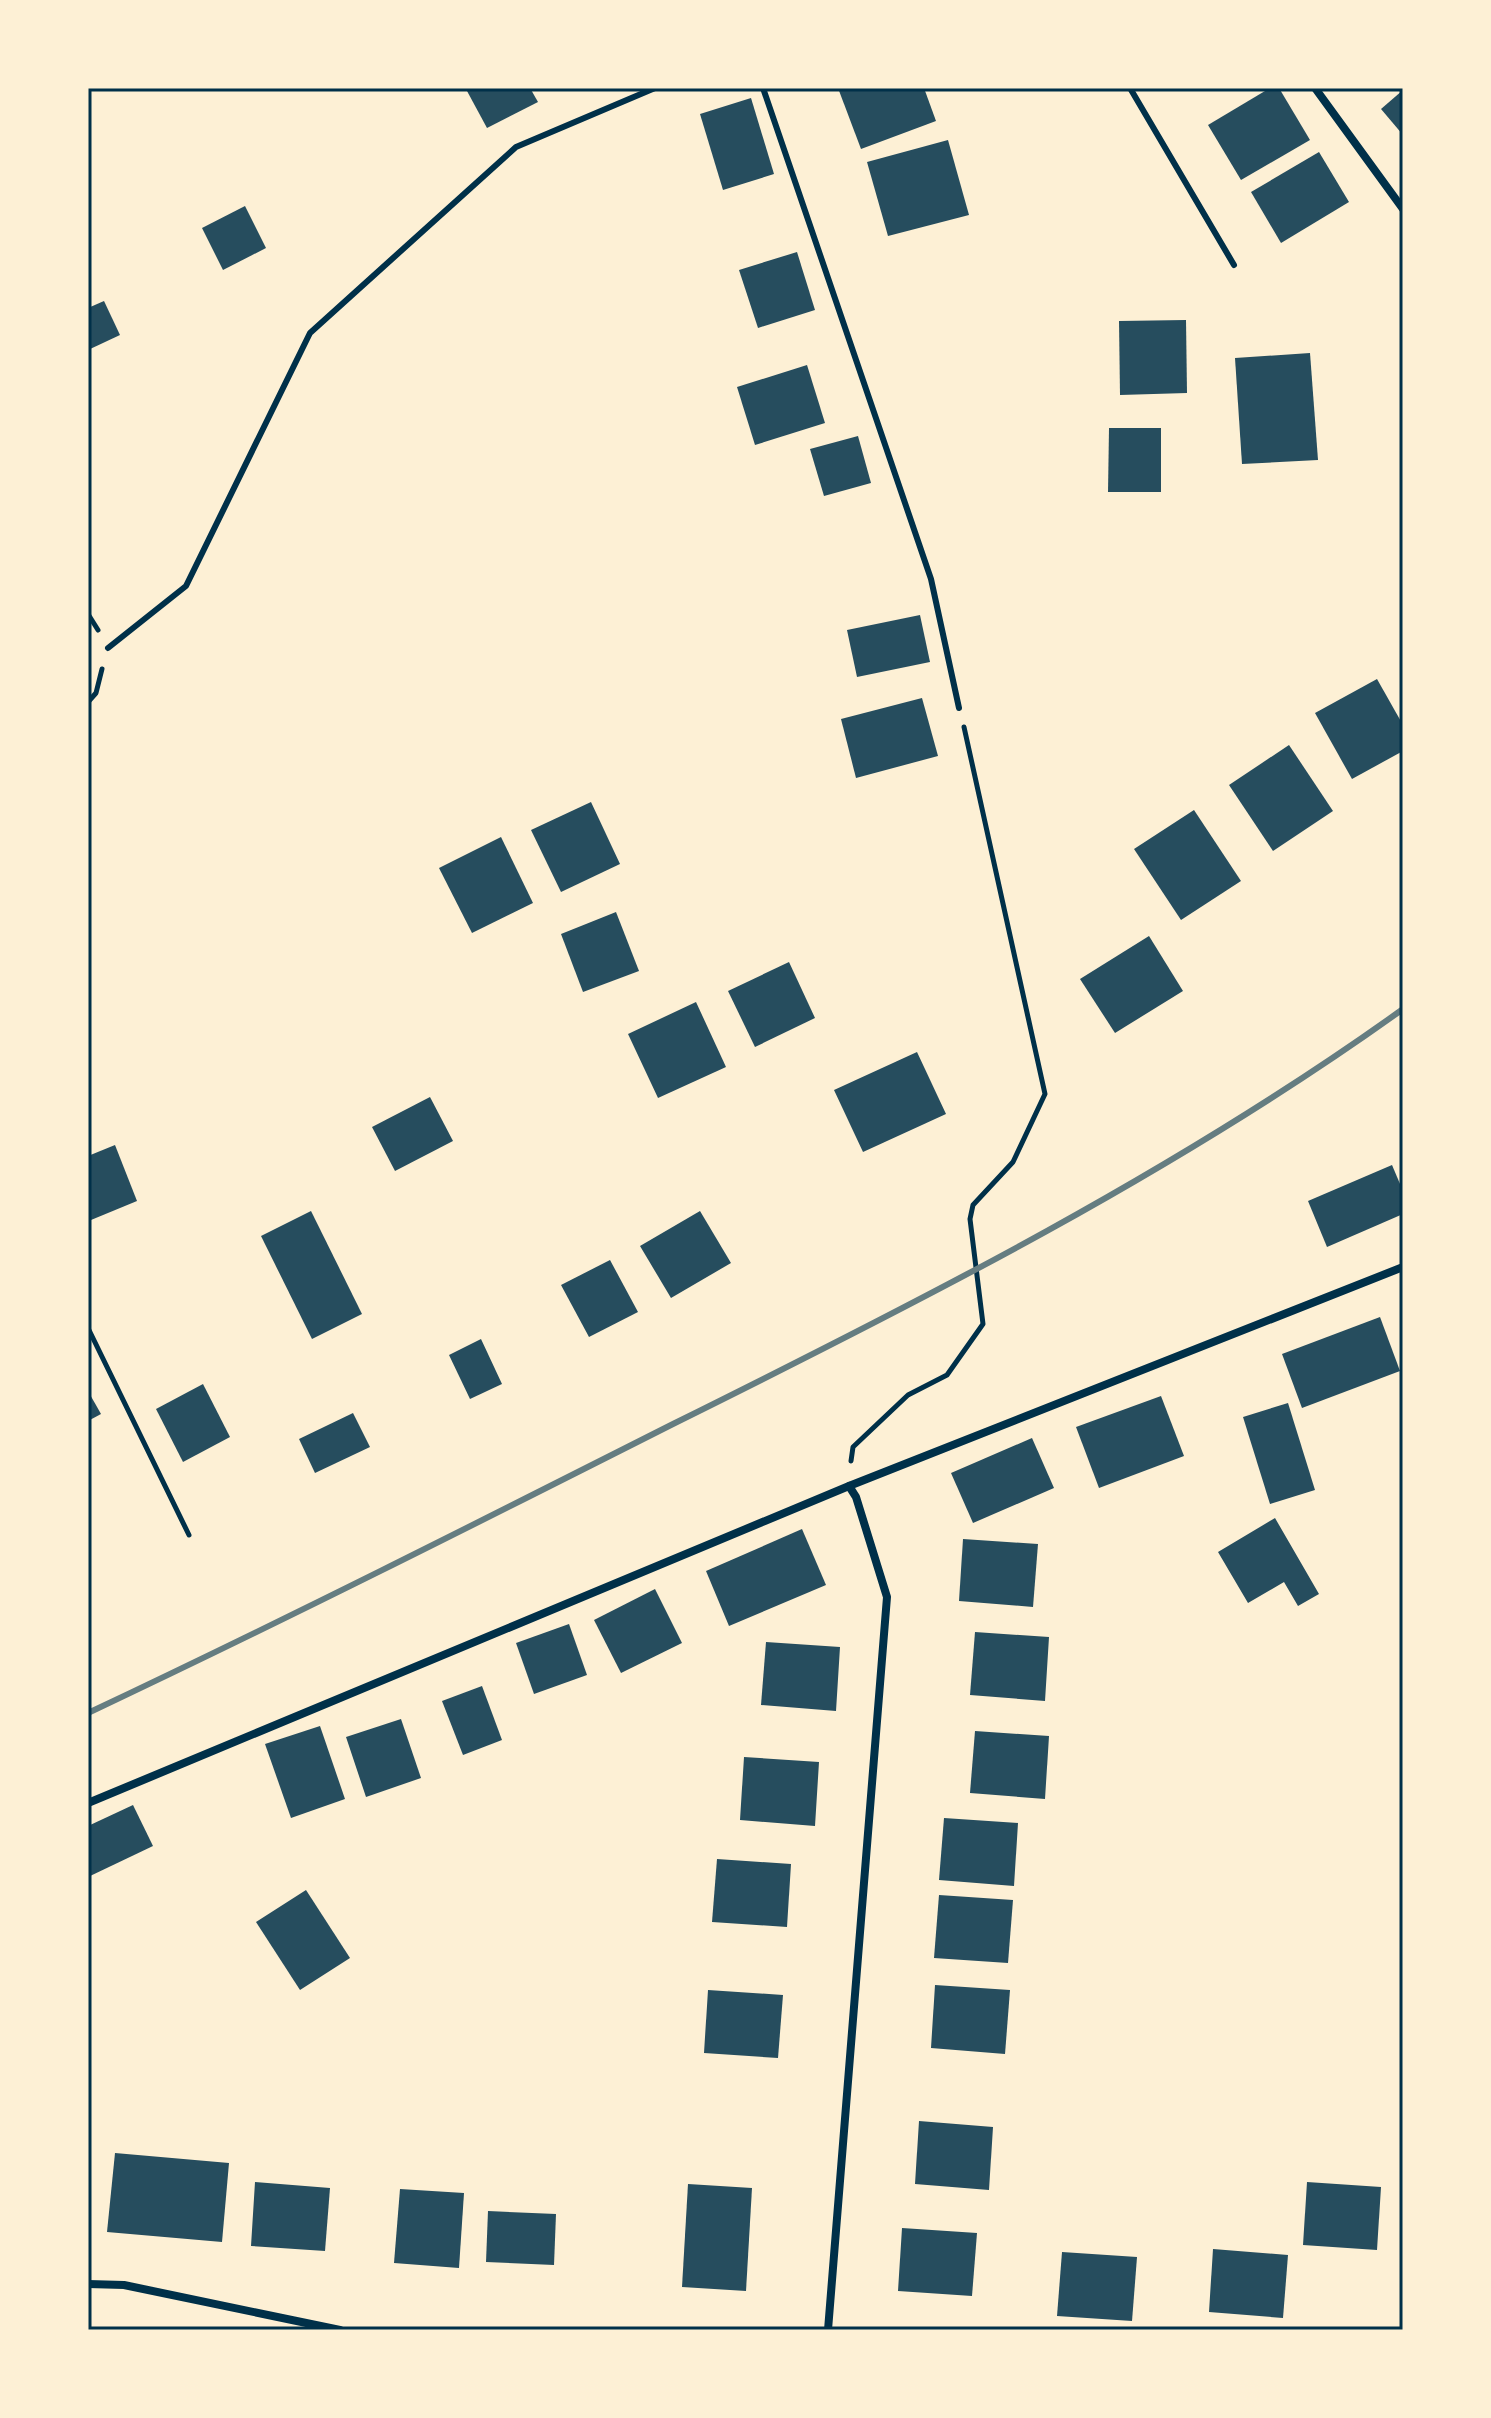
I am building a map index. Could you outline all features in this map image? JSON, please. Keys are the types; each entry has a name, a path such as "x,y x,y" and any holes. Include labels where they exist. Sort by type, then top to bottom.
{"street":[{"path":"1315,88 1403,209"},
{"path":"88,1803 849,1486 1403,1267"},
{"path":"828,2330 887,1597 856,1497 849,1486"},
{"path":"88,2284 124,2285 340,2330"}],"lane":[{"path":"108,648 186,586 310,333 516,147 655,88"},
{"path":"763,88 931,579 959,708"},
{"path":"1130,88 1234,265"}],"path":[{"path":"849,1486 853,1447 908,1395 947,1375 983,1324 970,1219 973,1205 1013,1162 1045,1094 959,708"},
{"path":"88,1328 189,1535"}],"building":[{"path":"472,88 530,88 538,102 487,128 467,91"},
{"path":"838,88 924,88 936,121 861,149"},
{"path":"1270,88 1279,88 1310,140 1241,180 1208,125"},
{"path":"1403,90 1403,135 1381,109"},
{"path":"751,98 774,174 723,190 700,114"},
{"path":"948,140 969,215 888,236 867,162"},
{"path":"1319,152 1349,202 1281,243 1251,192"},
{"path":"245,206 266,248 223,270 202,228"},
{"path":"797,252 815,310 758,328 739,270"},
{"path":"104,301 120,335 88,350 88,308"},
{"path":"1186,320 1187,393 1120,395 1119,321"},
{"path":"1310,353 1318,460 1242,464 1235,358"},
{"path":"807,365 825,423 755,445 737,387"},
{"path":"1109,428 1161,428 1161,492 1108,492"},
{"path":"858,436 871,483 824,496 810,449"},
{"path":"920,615 930,662 857,677 847,630"},
{"path":"1377,679 1403,725 1403,751 1352,779 1315,713"},
{"path":"922,698 938,756 856,778 841,719"},
{"path":"1289,745 1333,811 1273,851 1229,785"},
{"path":"591,802 620,864 561,892 531,830"},
{"path":"1194,810 1241,881 1181,920 1134,849"},
{"path":"501,837 533,903 472,933 439,868"},
{"path":"616,912 639,971 583,992 561,934"},
{"path":"1149,936 1183,991 1115,1033 1080,979"},
{"path":"789,962 815,1018 755,1047 728,991"},
{"path":"696,1002 726,1067 658,1098 628,1034"},
{"path":"917,1052 946,1114 863,1152 834,1090"},
{"path":"430,1097 453,1141 395,1171 372,1127"},
{"path":"115,1145 137,1201 91,1220 88,1212 88,1156"},
{"path":"1392,1165 1403,1191 1403,1214 1327,1247 1308,1201"},
{"path":"311,1211 362,1314 312,1339 261,1236"},
{"path":"700,1211 731,1263 671,1298 640,1246"},
{"path":"610,1260 638,1312 589,1337 561,1285"},
{"path":"1380,1317 1400,1371 1302,1408 1282,1354"},
{"path":"481,1339 502,1384 470,1399 449,1355"},
{"path":"203,1384 230,1437 183,1462 156,1409"},
{"path":"88,1391 101,1414 88,1421"},
{"path":"1161,1396 1184,1456 1099,1488 1076,1427"},
{"path":"1288,1403 1315,1490 1270,1504 1243,1417"},
{"path":"353,1413 370,1447 315,1473 299,1439"},
{"path":"1032,1438 1054,1488 973,1523 951,1473"},
{"path":"1275,1518 1319,1594 1298,1606 1284,1582 1248,1603 1218,1552"},
{"path":"802,1529 826,1585 729,1626 706,1571"},
{"path":"963,1539 1038,1544 1033,1607 959,1601"},
{"path":"655,1589 682,1643 621,1673 594,1620"},
{"path":"569,1624 587,1675 534,1694 516,1643"},
{"path":"975,1632 1049,1637 1045,1701 970,1695"},
{"path":"766,1642 840,1647 836,1711 761,1705"},
{"path":"482,1686 502,1740 463,1755 442,1701"},
{"path":"401,1719 421,1778 366,1797 346,1737"},
{"path":"320,1726 345,1799 291,1818 265,1744"},
{"path":"975,1731 1049,1736 1045,1799 970,1793"},
{"path":"744,1757 819,1762 815,1826 740,1820"},
{"path":"133,1805 153,1846 88,1877 88,1826"},
{"path":"944,1818 1018,1823 1014,1886 939,1880"},
{"path":"717,1859 791,1864 787,1927 712,1922"},
{"path":"306,1890 350,1958 300,1990 256,1922"},
{"path":"939,1895 1013,1900 1008,1963 934,1958"},
{"path":"935,1985 1010,1990 1005,2054 931,2048"},
{"path":"708,1990 783,1995 778,2058 704,2053"},
{"path":"919,2121 993,2127 989,2190 915,2184"},
{"path":"115,2153 229,2163 222,2242 107,2232"},
{"path":"255,2182 330,2188 325,2251 251,2246"},
{"path":"1307,2182 1381,2187 1377,2250 1303,2245"},
{"path":"688,2184 752,2188 746,2291 682,2287"},
{"path":"400,2189 464,2193 459,2268 394,2263"},
{"path":"488,2211 556,2214 554,2265 486,2262"},
{"path":"902,2228 977,2233 972,2296 898,2291"},
{"path":"1213,2249 1288,2255 1283,2318 1209,2312"},
{"path":"1062,2252 1137,2257 1132,2321 1057,2316"}],"railway":[{"path":"88,1713 382,1570 954,1281 1047,1231 1228,1125 1317,1069 1403,1009"}]}
